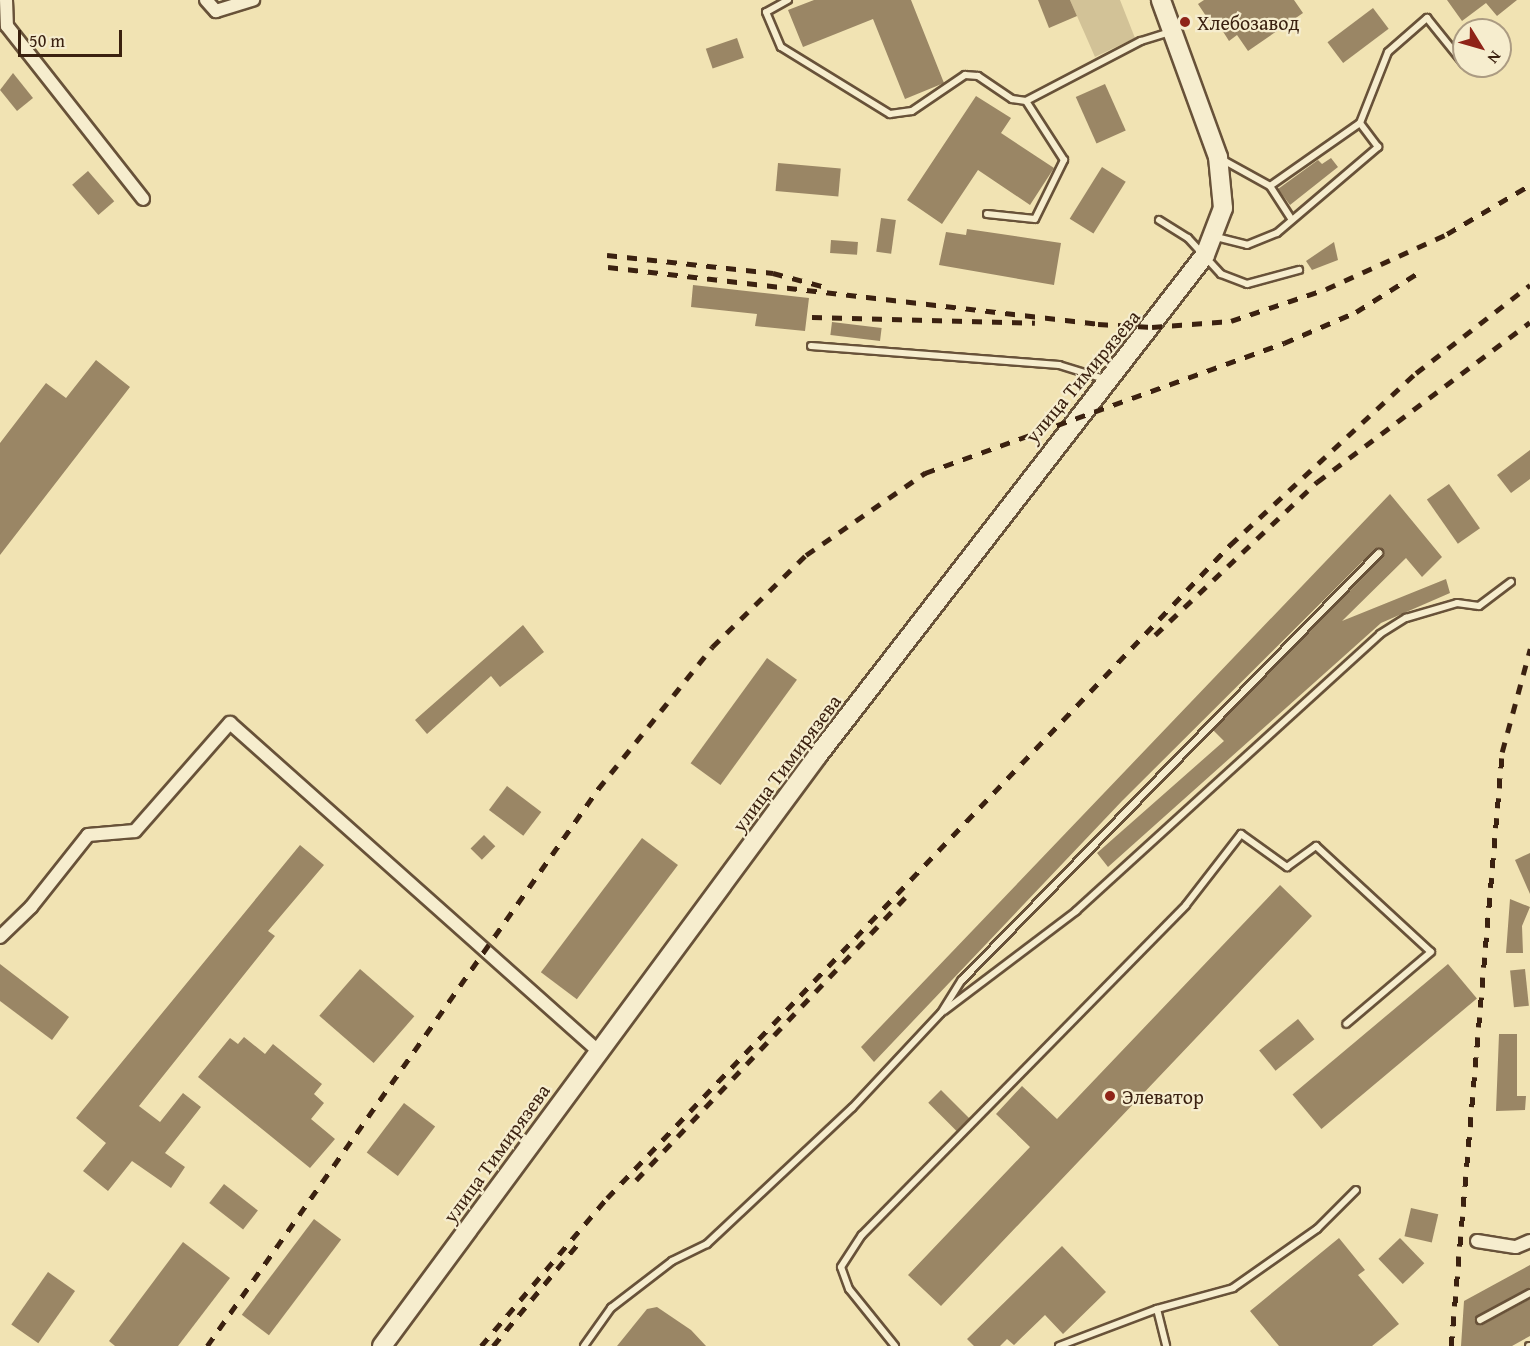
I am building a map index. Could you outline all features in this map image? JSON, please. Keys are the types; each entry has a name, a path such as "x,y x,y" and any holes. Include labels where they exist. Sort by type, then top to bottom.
{"main road":[{"path":"1161,0 1218,157"},
{"name":"улица Тимирязева","path":"382,1346 599,1052 1107,380 1205,255 1215,237 1223,208 1218,157"}],"street":[{"path":"6,0 7,27 143,199"},
{"path":"206,0 216,11 253,0"},
{"path":"0,937 31,907 88,835 135,831 230,723 599,1052"},
{"path":"1477,1241 1516,1247 1530,1241"}],"lane":[{"path":"788,0 766,12 781,46 890,114 912,111 965,75 978,76 1012,99 1026,101 1141,41 1173,31"},
{"path":"1270,186 1360,123 1388,52 1427,18 1452,49"},
{"path":"987,214 1035,219 1064,160 1026,101"},
{"path":"1215,237 1247,245 1292,220 1378,147 1360,123"},
{"path":"1218,157 1270,186 1292,220"},
{"path":"1159,220 1205,255 1221,274 1247,284 1299,270"},
{"path":"811,346 1059,365 1107,380"},
{"path":"941,1013 962,980 1379,553"},
{"path":"584,1346 611,1308 672,1261 708,1244 753,1203 941,1013 1076,911 1380,634 1406,618 1457,603 1479,606 1511,582"},
{"path":"895,1346 849,1289 841,1267 862,1235 1186,905 1241,834 1287,867 1316,846 1431,952 1346,1024"},
{"path":"1059,1346 1157,1309 1241,1282 1317,1229 1356,1190"},
{"path":"1480,1320 1530,1293"},
{"path":"1157,1309 1166,1346"}],"shaded area":[{"path":"1070,0 1120,0 1135,38 1095,57"}],"building":[{"path":"814,0 911,0 944,83 905,99 873,19 803,47 788,10"},
{"path":"1038,0 1070,0 1077,16 1049,28"},
{"path":"1204,0 1294,0 1303,13 1248,51 1237,35 1229,41 1217,22 1212,25 1198,4"},
{"path":"1447,0 1517,0 1497,16 1486,3 1466,18 1460,18"},
{"path":"1373,8 1389,29 1343,63 1327,42"},
{"path":"737,38 744,58 713,69 706,49"},
{"path":"13,73 33,98 17,111 0,90"},
{"path":"1105,84 1126,131 1097,144 1076,97"},
{"path":"976,96 1011,118 1001,133 1054,168 1030,205 978,170 942,224 907,200"},
{"path":"1331,158 1338,167 1290,205 1278,189 1318,160 1322,164"},
{"path":"778,163 841,168 838,196 776,191"},
{"path":"1102,167 1126,182 1093,234 1070,219"},
{"path":"88,171 114,201 98,215 72,185"},
{"path":"881,218 896,220 891,254 876,252"},
{"path":"967,229 1061,243 1054,285 939,265 946,232 966,235"},
{"path":"831,240 858,242 857,255 830,253"},
{"path":"1334,242 1338,260 1312,270 1306,261"},
{"path":"693,285 809,298 805,331 755,326 757,314 691,307"},
{"path":"832,322 882,328 880,341 830,335"},
{"path":"96,360 130,387 0,555 0,443 46,383 66,398"},
{"path":"1530,450 1530,479 1511,493 1497,475"},
{"path":"1449,484 1480,528 1458,544 1427,499"},
{"path":"1390,494 1442,557 1422,577 1406,558 1342,621 1446,579 1450,593 1381,623 1108,867 1097,853 1224,741 1213,730 1383,557 1382,549 1375,549 1122,801 874,1062 861,1047"},
{"path":"523,625 544,652 500,687 491,676 427,734 415,720"},
{"path":"767,658 797,680 721,785 691,763"},
{"path":"507,786 541,812 523,836 489,810"},
{"path":"484,835 495,846 482,860 471,848"},
{"path":"642,838 678,865 577,999 541,972"},
{"path":"300,845 324,865 268,931 275,936 139,1106 160,1122 183,1093 201,1107 165,1153 185,1167 171,1188 132,1161 108,1191 83,1171 106,1143 76,1118"},
{"path":"1530,853 1530,894 1515,860"},
{"name":"Элеватор","path":"1280,885 1312,916 941,1306 908,1275 1030,1147 996,1114 1022,1086 1057,1119"},
{"path":"1510,899 1530,907 1522,926 1523,953 1506,953"},
{"path":"0,964 69,1017 52,1040 0,1001"},
{"path":"1448,964 1477,998 1321,1129 1292,1094"},
{"path":"360,969 414,1016 374,1063 319,1016"},
{"path":"1525,969 1529,1006 1514,1007 1510,971"},
{"path":"1298,1019 1314,1039 1276,1071 1259,1050"},
{"path":"1499,1034 1517,1034 1517,1096 1526,1096 1525,1110 1496,1111"},
{"path":"244,1037 265,1054 273,1044 322,1084 314,1094 324,1103 311,1119 335,1139 310,1168 198,1077 230,1038 238,1044"},
{"path":"941,1090 969,1118 957,1131 928,1103"},
{"path":"404,1103 435,1126 398,1176 367,1153"},
{"path":"224,1184 258,1210 243,1229 209,1203"},
{"path":"1411,1208 1438,1214 1432,1243 1404,1236"},
{"path":"314,1219 341,1239 269,1335 242,1315"},
{"path":"1339,1238 1365,1270 1358,1275 1399,1324 1372,1346 1279,1346 1250,1311"},
{"path":"1400,1238 1424,1263 1403,1284 1378,1259"},
{"path":"183,1242 230,1278 178,1346 115,1346 109,1341"},
{"path":"1062,1246 1106,1292 1063,1334 1045,1315 1014,1345 1007,1339 1000,1346 974,1346 967,1339"},
{"path":"1530,1265 1530,1288 1475,1320 1482,1325 1530,1299 1530,1336 1512,1346 1461,1346 1464,1301"},
{"path":"48,1272 75,1291 38,1343 11,1324"},
{"path":"657,1307 691,1330 706,1346 617,1346 647,1309"}],"railway":[{"path":"608,267 1098,324 1152,327 1231,321 1326,289 1447,234 1530,185"},
{"path":"607,255 773,273 822,286"},
{"path":"207,1346 598,789 712,647 806,555 925,473 1284,343 1356,312 1421,271"},
{"path":"481,1346 607,1198 1230,545 1416,373 1530,285"},
{"path":"812,317 1035,323"},
{"path":"1155,635 1317,482 1530,322"},
{"path":"1451,1346 1502,752 1530,649"},
{"path":"636,1180 905,898"},
{"path":"493,1346 581,1240"}],"place":[{"name":"Хлебозавод","path":"1185,22"},
{"name":"Элеватор","path":"1110,1096"}]}
